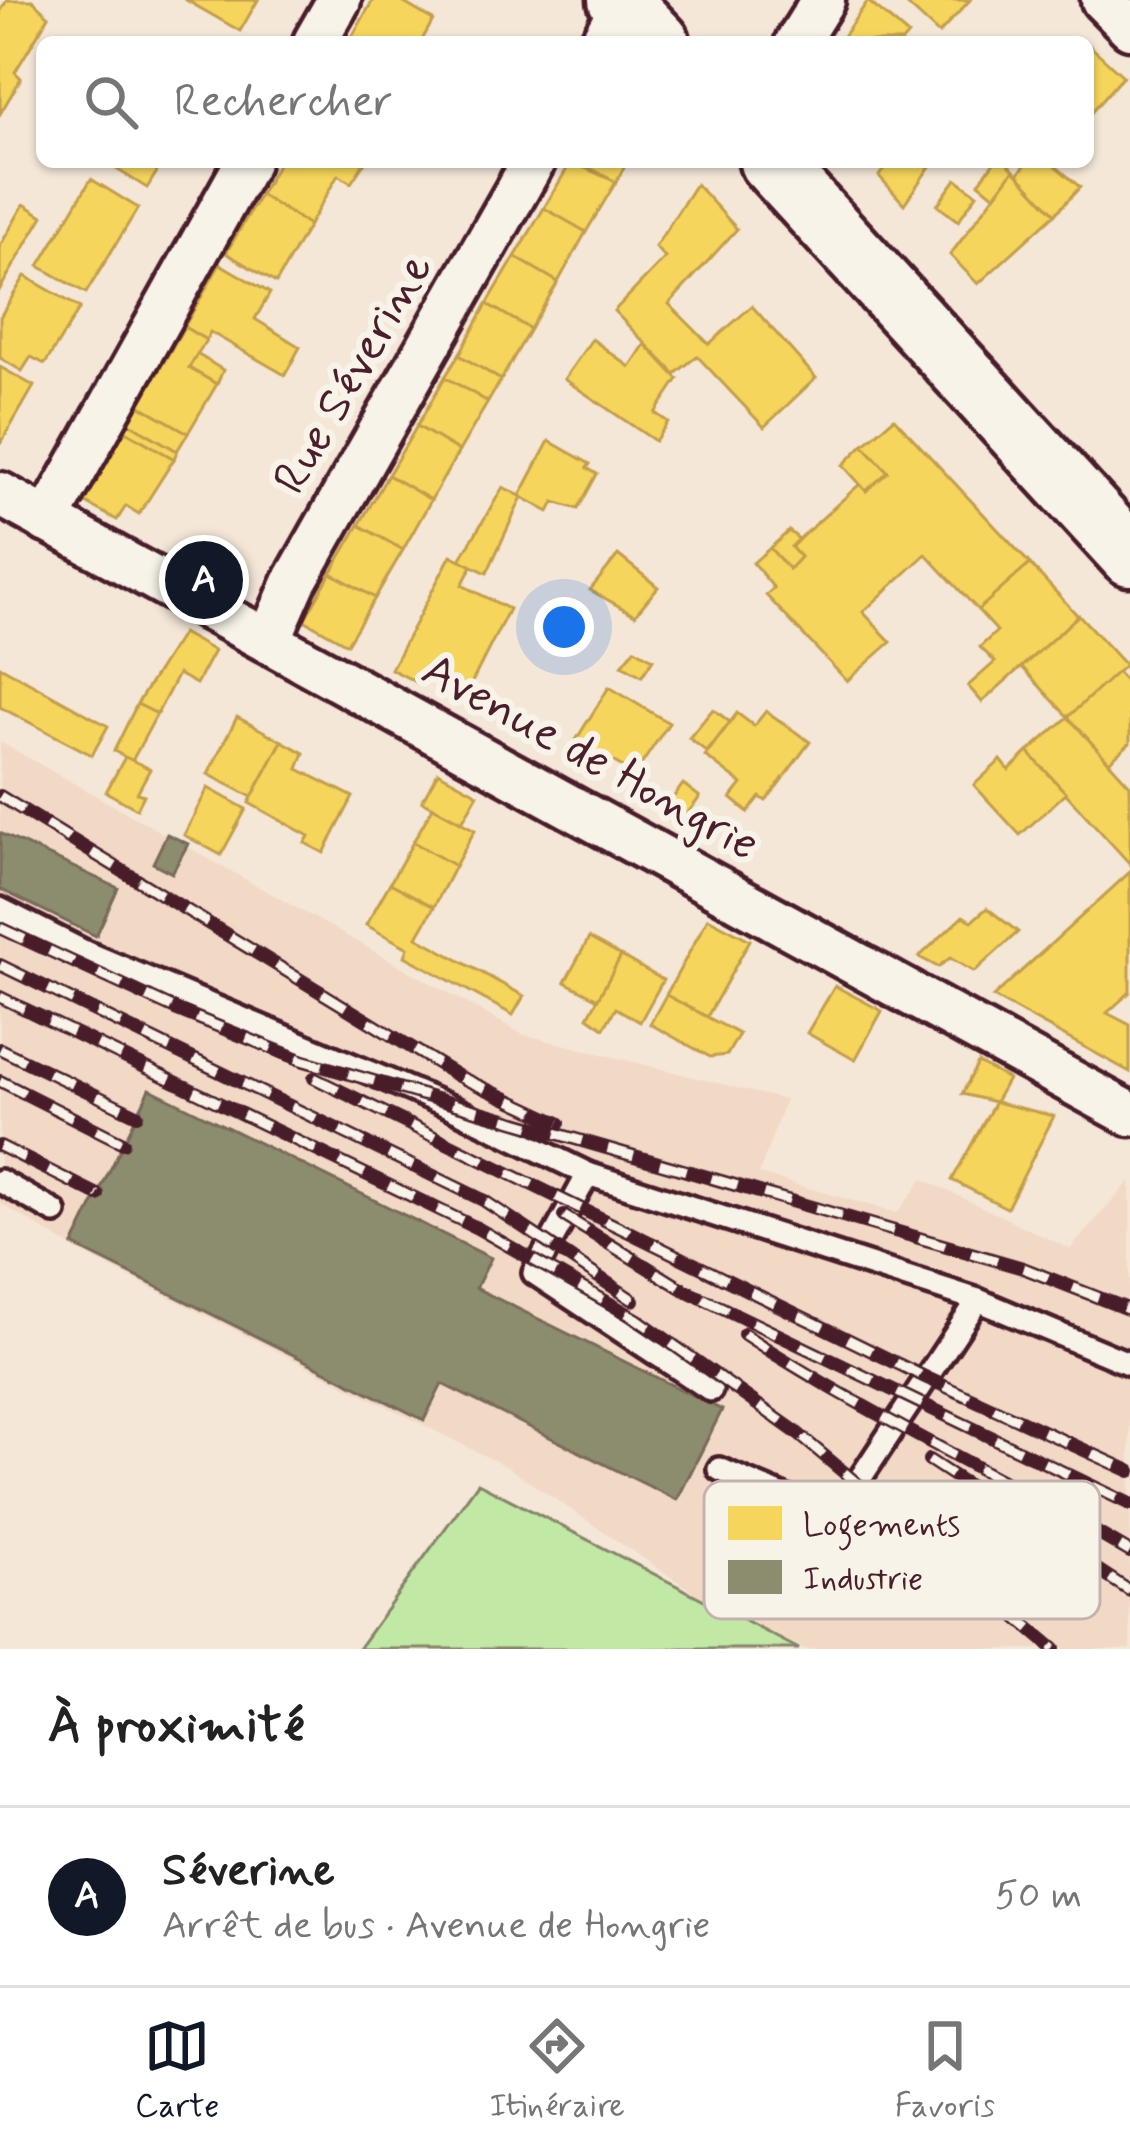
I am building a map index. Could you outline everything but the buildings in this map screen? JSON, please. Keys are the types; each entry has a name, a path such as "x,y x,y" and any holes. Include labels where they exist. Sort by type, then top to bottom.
{"main road":[{"path":"775,168 1130,555"}],"street":[{"path":"318,36 339,0"},
{"path":"800,36 823,0"},
{"path":"1103,0 1130,27"},
{"path":"47,521 244,168"},
{"name":"Rue Séverine","path":"269,640 294,583 530,168"},
{"name":"Avenue de Hongrie","path":"0,494 1130,1114"}],"lane":[{"path":"0,909 82,951 451,1107 588,1174 978,1300 1130,1364"},
{"path":"588,1174 534,1273 711,1390"},
{"path":"0,1181 56,1212"},
{"path":"858,1481 978,1300"},
{"path":"719,1469 747,1481"}],"shaded area":[{"path":"0,742 522,1034 785,1100 759,1174 897,1213 923,1179 1070,1249 1130,1181 1130,1649 804,1649 741,1619 1100,1619 1100,1481 704,1481 704,1599 509,1468 76,1250 0,1203"}],"green space":[{"path":"478,1483 704,1600 704,1619 741,1619 799,1649 358,1649"}],"railway":[{"path":"0,796 458,1076 559,1123"},
{"path":"0,928 175,1009 301,1060 1023,1268 1130,1310"},
{"path":"0,965 483,1200 633,1300"},
{"path":"0,997 477,1228 637,1319 796,1432 854,1481"},
{"path":"0,1049 137,1115"},
{"path":"314,1078 927,1378 1130,1471"},
{"path":"0,1081 123,1143"},
{"path":"0,1146 98,1195"},
{"path":"564,1216 681,1288 1082,1481"},
{"path":"744,1334 839,1392 1003,1481"},
{"path":"929,1460 961,1481"},
{"path":"1100,1490 1130,1504"},
{"path":"1100,1535 1130,1552"},
{"path":"1100,1571 1130,1591"},
{"path":"1018,1619 1054,1649"}],"place":[{"name":"Séverine","path":"204,580"}]}
